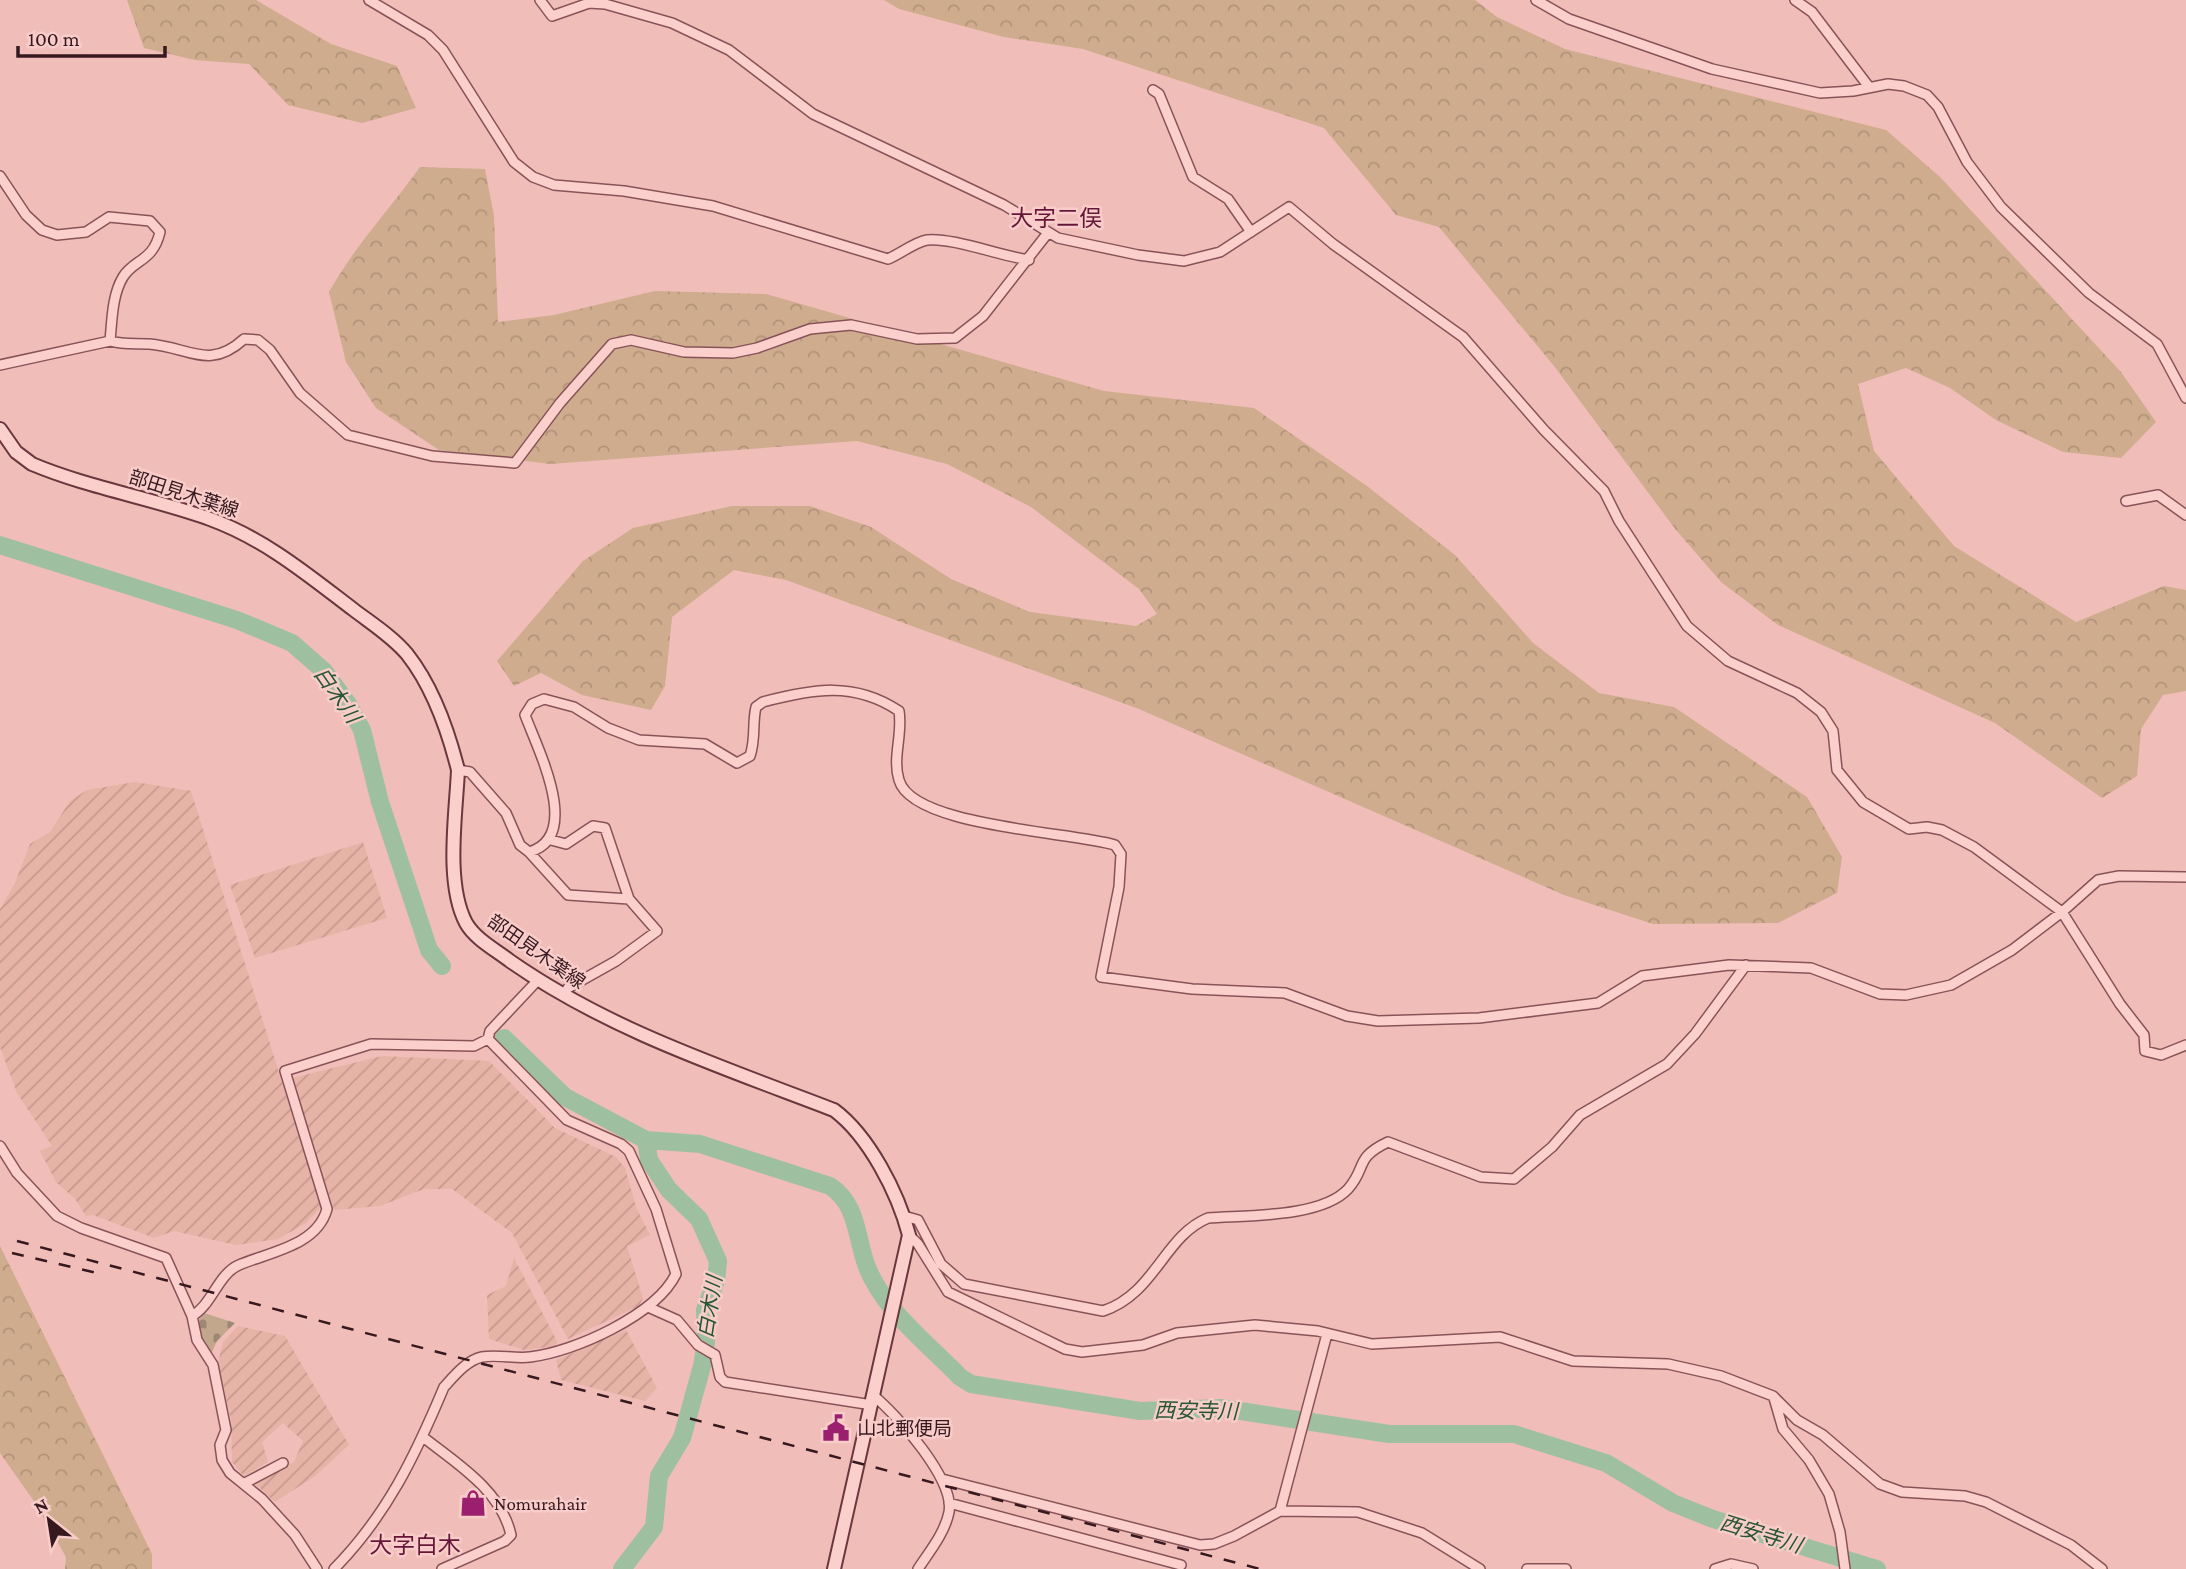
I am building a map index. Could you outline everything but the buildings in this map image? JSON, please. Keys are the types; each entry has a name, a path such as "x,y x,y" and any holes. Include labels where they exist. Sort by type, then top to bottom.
{"main road":[{"name":"部田見木葉線","path":"0,429 16,452 32,464 209,518 248,535 282,555 405,651 422,675 436,705 458,770 454,880 457,900 467,925 484,942 538,980 638,1035 834,1110 851,1122 894,1191 909,1235 834,1569"}],"street":[{"path":"369,0 428,35 443,50 514,162 533,177 554,185 624,191 713,206 888,259 926,240 949,242 997,255 1029,260"},
{"path":"540,0 552,16 589,3 605,4 672,23 729,50 813,114 1004,205 1047,234 1138,256 1184,261 1220,252 1289,207 1333,244 1463,337 1544,430 1604,491 1619,521 1687,626 1728,661 1797,692 1821,712 1833,730 1837,770 1863,802 1909,829 1927,827 1942,830 1974,847 2062,912 2120,1004 2144,1035 2145,1051 2161,1055 2186,1045"},
{"path":"1536,0 1569,19 1712,69 1820,93 1869,88 1888,83 1904,86 1932,99 1967,162 2001,207 2089,293 2157,344 2186,398"},
{"path":"1795,0 1812,12 1869,88"},
{"path":"1153,90 1159,94 1193,177 1228,199 1251,232"},
{"path":"0,176 26,215 42,230 57,235 86,232 109,218 150,221 160,232 157,244 145,260 123,275 112,309 110,341"},
{"path":"0,365 110,341 126,345 151,344 216,356 233,349 244,339 258,340 270,350 300,393 348,435 432,456 515,463 561,403 612,344 631,340 684,352 733,354 810,328 851,325 917,339 955,338 983,316 1047,234"},
{"path":"2126,501 2158,495 2186,514"},
{"path":"530,852 541,849 551,840 556,826 556,810 526,715 533,704 544,699 562,702 590,715 608,728 639,740 705,744 737,763 750,756 754,743 756,707 784,697 835,689 878,697 899,711 902,726 896,756 898,779 912,799 933,809 1005,828 1115,845 1121,854 1119,887 1101,977 1192,989 1285,993 1347,1016 1378,1021 1437,1020 1598,1003 1642,976 1746,965 1811,968 1880,994 1932,991 1951,985 2012,950 2098,880 2119,876 2186,877"},
{"path":"458,770 470,772 506,813 520,845 530,852 568,895 629,899"},
{"path":"551,840 566,844 593,826 606,828 629,899 657,931 616,961 568,988 564,995"},
{"path":"904,1216 918,1220 942,1264 964,1284 1103,1311 1120,1306 1135,1294 1193,1224 1208,1219 1316,1209 1350,1187 1363,1157 1388,1142 1481,1177 1514,1179 1552,1147 1580,1115 1667,1064 1695,1034 1746,965"},
{"path":"192,1316 238,1265 291,1247 325,1217 327,1209 285,1071 371,1044 474,1046 488,1039 490,1031 538,980"},
{"path":"334,1569 357,1545 391,1500 423,1437 444,1387 469,1364 482,1357 531,1357 562,1350 648,1307 673,1281 676,1266 640,1170 629,1151 621,1143 567,1120 488,1039"},
{"path":"0,1146 17,1173 57,1216 82,1228 166,1258 192,1316 197,1340 213,1365 226,1430 220,1445 222,1460 230,1473 245,1483 295,1535 317,1569"},
{"path":"909,1235 918,1244 947,1292 1065,1349 1082,1352 1143,1345 1177,1333 1255,1325 1327,1334 1372,1344 1500,1338 1573,1361 1668,1364 1721,1376 1773,1396 1797,1420 1824,1435 1880,1484 1902,1492 1965,1496 1986,1502 2071,1545 2102,1569"},
{"path":"648,1307 677,1320 698,1345 715,1355 720,1377 725,1382 873,1400 891,1411 942,1479 949,1503 941,1534 918,1569"},
{"path":"1280,1511 1327,1334"},
{"path":"1773,1396 1783,1429 1810,1460 1829,1494 1840,1532 1845,1569"},
{"path":"423,1437 484,1486 509,1526 511,1535 505,1541 442,1569"},
{"path":"245,1483 282,1462"},
{"path":"942,1479 1200,1545 1214,1544 1234,1536 1280,1511 1368,1515 1422,1533 1480,1569"},
{"path":"949,1503 1181,1565"},
{"path":"1715,1569 1731,1564 1753,1569"},
{"path":"1527,1569 1566,1569"}],"shaded area":[{"path":"135,782 191,791 321,1207 306,1223 278,1239 236,1245 174,1231 154,1238 93,1215 86,1216 75,1199 56,1182 40,1151 52,1146 17,1093 0,1047 0,909 15,883 30,844 50,832 70,801 87,790"},
{"path":"363,842 387,918 255,958 230,885"},
{"path":"382,1056 489,1061 555,1128 616,1157 625,1168 636,1207 650,1235 627,1246 643,1298 639,1306 568,1339 512,1233 452,1189 424,1189 380,1206 334,1210 292,1078"},
{"path":"514,1258 557,1341 556,1346 524,1350 489,1339 487,1295 506,1286"},
{"path":"238,1326 285,1336 349,1445 315,1476 275,1502 256,1484 294,1462 303,1441 283,1423 262,1442 268,1462 244,1476 232,1462 231,1420 218,1362 223,1342"},
{"path":"626,1330 657,1388 645,1401 561,1380 556,1360"}],"green space":[{"path":"127,0 256,0 331,44 397,66 416,108 362,123 288,105 249,64 195,60 144,48"},
{"path":"884,0 1475,0 1497,17 1565,49 1886,130 1940,177 2121,372 2156,422 2121,458 2063,452 1996,420 1950,388 1906,368 1858,384 1874,451 1954,546 2076,622 2164,586 2186,590 2186,691 2163,695 2141,729 2137,776 2102,798 1995,723 1778,625 1721,582 1676,530 1554,366 1439,227 1396,215 1324,128 1083,49 1004,37 899,9"},
{"path":"420,167 485,169 494,216 498,322 554,315 655,291 766,294 1104,391 1254,408 1367,486 1455,555 1533,643 1599,693 1674,707 1807,797 1842,857 1837,893 1778,923 1653,924 1564,895 1139,709 786,580 734,570 672,617 665,686 651,710 582,695 541,673 514,686 497,661 583,561 633,528 732,506 810,506 871,527 951,579 1030,612 1136,626 1157,614 1139,589 1031,507 947,464 857,441 550,464 439,450 376,408 346,362 329,292 361,244"},
{"path":"0,1246 152,1554 152,1569 65,1569 66,1557 36,1504 0,1453"},
{"path":"204,1313 235,1323 217,1341 211,1354 200,1340 195,1325"}],"waterway":[{"name":"白木川","path":"0,545 237,620 292,643 324,671 348,704 362,730 380,802 429,950 442,966"},
{"name":"白木川","path":"504,1038 565,1097 646,1140 649,1160 669,1190 699,1219 718,1261 716,1281 705,1310 706,1343 702,1366 682,1438 659,1476 654,1527 622,1569"},
{"name":"西安寺川","path":"646,1140 700,1144 830,1186 839,1193 851,1212 867,1267 884,1298 921,1339 960,1377 971,1384 1140,1411 1221,1408 1389,1434 1514,1434 1606,1463 1673,1503 1713,1519 1877,1569"}],"railway":[{"path":"17,1241 1260,1569"},
{"path":"12,1253 97,1273"}],"place":[{"name":"山北郵便局","path":"836,1428"},
{"name":"Nomurahair","path":"473,1503"}],"district":[{"name":"大字二俣","path":"1056,218"},
{"name":"大字白木","path":"415,1545"}]}
